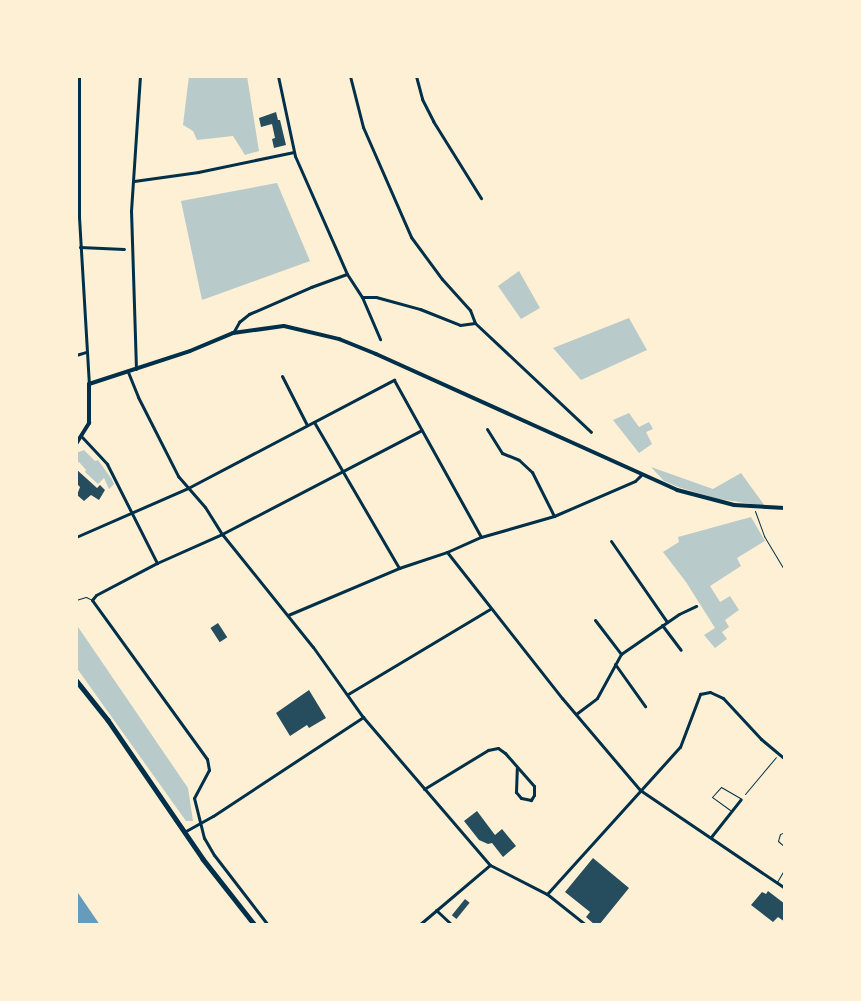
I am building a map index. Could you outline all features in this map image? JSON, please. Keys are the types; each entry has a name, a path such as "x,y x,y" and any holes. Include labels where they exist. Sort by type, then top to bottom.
{"main road":[{"path":"76,680 108,720 184,832 255,925"}],"street":[{"path":"76,444 89,423 89,384 78,214 77,115 79,76"},
{"path":"136,370 131,242 140,76"},
{"path":"278,76 294,152 346,274 362,297 380,339"},
{"path":"350,76 362,127 411,237 442,279 470,310 475,324 591,432"},
{"path":"416,76 422,99 433,121 480,198"},
{"path":"134,181 198,172 294,152"},
{"path":"80,247 124,249"},
{"path":"233,333 239,322 249,314 346,274"},
{"path":"76,277 82,275"},
{"path":"362,297 376,297 420,309 460,325 475,324"},
{"path":"89,384 136,370 233,333 284,326 339,340 641,475 701,497 754,508 785,508"},
{"path":"76,354 86,352"},
{"path":"128,372 178,476 205,507 222,534 288,615 348,694 363,717 490,865 547,894 586,925"},
{"path":"282,376 307,425"},
{"path":"76,536 188,488 394,380 480,537"},
{"path":"314,422 399,568"},
{"path":"486,429 502,453 519,460 532,472 554,516"},
{"path":"268,925 214,855 204,838 194,798 209,770 207,759 92,600 96,595 157,563 222,534 422,430"},
{"path":"82,437 107,464 157,563"},
{"path":"288,615 399,568 447,552 480,537 554,516 635,480 641,475"},
{"path":"611,540 667,622"},
{"path":"447,552 490,609 640,790 785,888"},
{"path":"576,714 597,698 621,654 662,625 696,606"},
{"path":"348,694 490,609"},
{"path":"595,620 621,654"},
{"path":"662,625 681,650"},
{"path":"615,664 645,706"},
{"path":"547,894 680,747 700,694 710,692 723,698 785,759"},
{"path":"184,832 363,717"},
{"path":"424,789 488,750 498,748 505,752 534,786 534,795 531,800 521,798 516,792 517,768"},
{"path":"711,837 741,799"},
{"path":"419,925 490,865"},
{"path":"436,910 452,925"}],"lane":[{"path":"76,600 86,598 92,600"},
{"path":"731,811 712,797 721,787 741,799"},
{"path":"785,832 780,834 778,841 785,847"},
{"path":"776,882 785,868"}],"path":[{"path":"754,508 764,536 785,570"},
{"path":"741,799 778,754"}],"shaded area":[{"path":"189,76 247,76 259,151 245,155 233,136 197,140 193,131 183,125"},
{"path":"277,183 310,261 202,300 181,201"},
{"path":"519,271 540,308 521,319 498,286"},
{"path":"629,318 647,350 581,380 553,348"},
{"path":"629,413 639,427 649,422 653,429 646,432 652,444 639,453 613,420"},
{"path":"84,450 95,461 98,460 111,478 114,484 109,489 104,478 98,484 85,472 86,470 79,462 76,464 76,453"},
{"path":"651,467 713,489 741,473 765,506 718,499 678,487 664,481"},
{"path":"751,517 765,541 737,558 741,566 710,586 720,602 730,596 739,610 725,620 729,627 722,632 727,639 715,648 704,635 715,628 686,582 663,552 679,542 678,537"},
{"path":"76,624 188,788 193,821 186,821 76,667"}],"water":[{"path":"76,890 100,925 76,925"}],"building":[{"path":"276,112 278,120 280,120 286,145 274,148 272,139 275,138 272,124 261,127 259,118"},
{"path":"76,469 97,488 100,485 105,490 99,500 91,495 84,501 77,495 80,487 76,483"},
{"path":"218,623 227,637 220,642 210,628"},
{"path":"309,690 326,718 309,728 307,725 290,736 276,713"},
{"path":"477,811 495,835 502,829 516,846 503,857 492,843 488,844 479,840 464,821"},
{"path":"593,858 629,888 599,925 595,925 586,917 590,912 565,892"},
{"path":"768,891 785,904 785,922 778,917 773,922 751,905 762,892 766,894"},
{"path":"465,899 470,903 456,919 452,915"}]}
